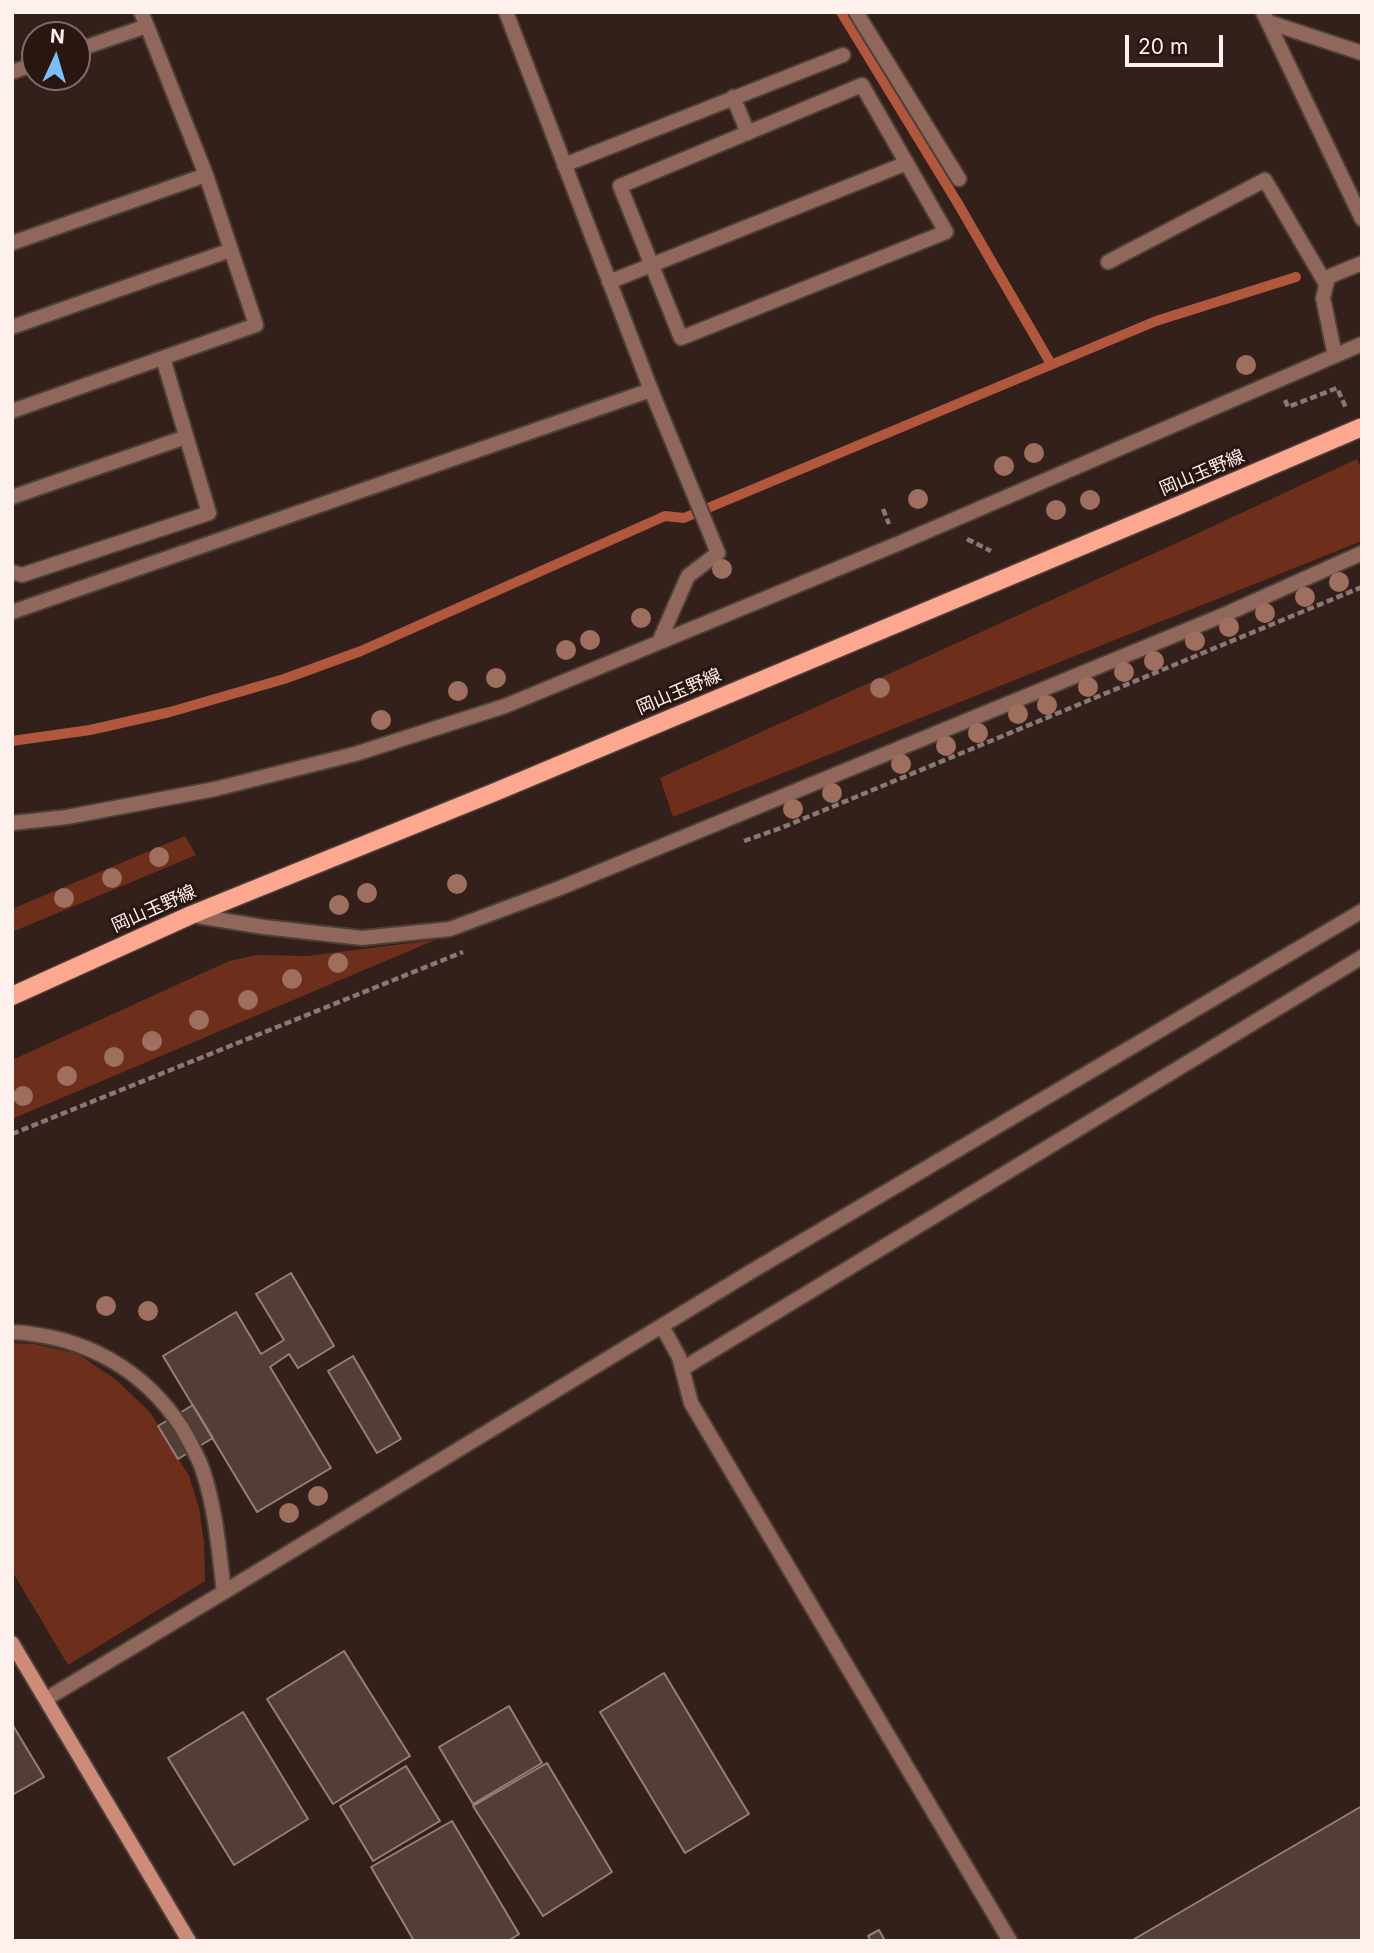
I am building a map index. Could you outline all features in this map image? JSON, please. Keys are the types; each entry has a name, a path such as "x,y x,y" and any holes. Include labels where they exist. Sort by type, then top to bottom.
{"main road":[{"name":"岡山玉野線","path":"12,996 191,915 495,792 1362,428"}],"street":[{"path":"506,12 651,390 718,553 688,576 659,642"},
{"path":"856,12 959,179"},
{"path":"1266,17 1362,52"},
{"path":"1266,17 1362,219"},
{"path":"12,411 256,325 206,175 144,19 91,44"},
{"path":"564,165 843,55"},
{"path":"862,85 907,163 946,232 681,338 620,186 862,85"},
{"path":"733,97 748,133"},
{"path":"609,282 907,163"},
{"path":"12,243 206,175"},
{"path":"1108,262 1265,180 1326,284"},
{"path":"12,327 231,250"},
{"path":"1335,356 1323,298 1328,277 1362,263"},
{"path":"12,823 67,817 215,789 355,754 505,706 902,542 1362,344"},
{"path":"12,572 22,575 209,513 163,358"},
{"path":"12,612 651,390"},
{"path":"12,496 187,437"},
{"path":"191,915 264,927 362,938 450,929 572,883 1200,625 1362,554"},
{"path":"46,1699 662,1326 1362,911"},
{"path":"682,1370 1362,957"},
{"path":"662,1326 679,1357 691,1403 1010,1941"},
{"path":"12,1332 33,1333 70,1341 104,1356 153,1390 192,1445 202,1467 209,1490 223,1592"},
{"path":"12,1643 189,1941"}],"path":[{"path":"1285,399 1288,407 1337,388 1347,411"},
{"path":"883,509 890,528"}],"shaded area":[{"path":"1357,459 1362,471 1362,541 673,817 660,778"},
{"path":"185,836 196,855 12,932 12,909"},
{"path":"435,940 12,1119 12,1060 229,961 256,955 307,956"},
{"path":"12,1343 35,1344 78,1354 115,1379 150,1412 189,1476 199,1508 204,1543 205,1581 68,1665 12,1571"}],"building":[{"path":"291,1273 334,1346 298,1368 289,1354 270,1367 331,1468 257,1512 163,1356 236,1312 261,1354 284,1340 256,1294"},
{"path":"353,1356 401,1439 377,1453 328,1371"},
{"path":"193,1405 213,1438 178,1459 158,1426"},
{"path":"344,1651 410,1756 333,1804 267,1699"},
{"path":"664,1673 749,1814 685,1853 600,1712"},
{"path":"509,1706 542,1763 473,1804 439,1747"},
{"path":"243,1712 308,1819 234,1865 168,1758"},
{"path":"12,1724 44,1777 12,1795"},
{"path":"547,1763 612,1872 543,1916 473,1806"},
{"path":"406,1766 440,1821 373,1861 340,1806"},
{"path":"1362,1806 1362,1941 1131,1941"},
{"path":"452,1821 519,1934 508,1941 414,1941 371,1867"},
{"path":"879,1930 885,1941 871,1941 868,1936"}],"waterway":[{"path":"841,12 957,202 1051,364"},
{"path":"12,741 90,730 170,712 284,679 361,651 665,516 684,518 1156,321 1296,277"}]}
